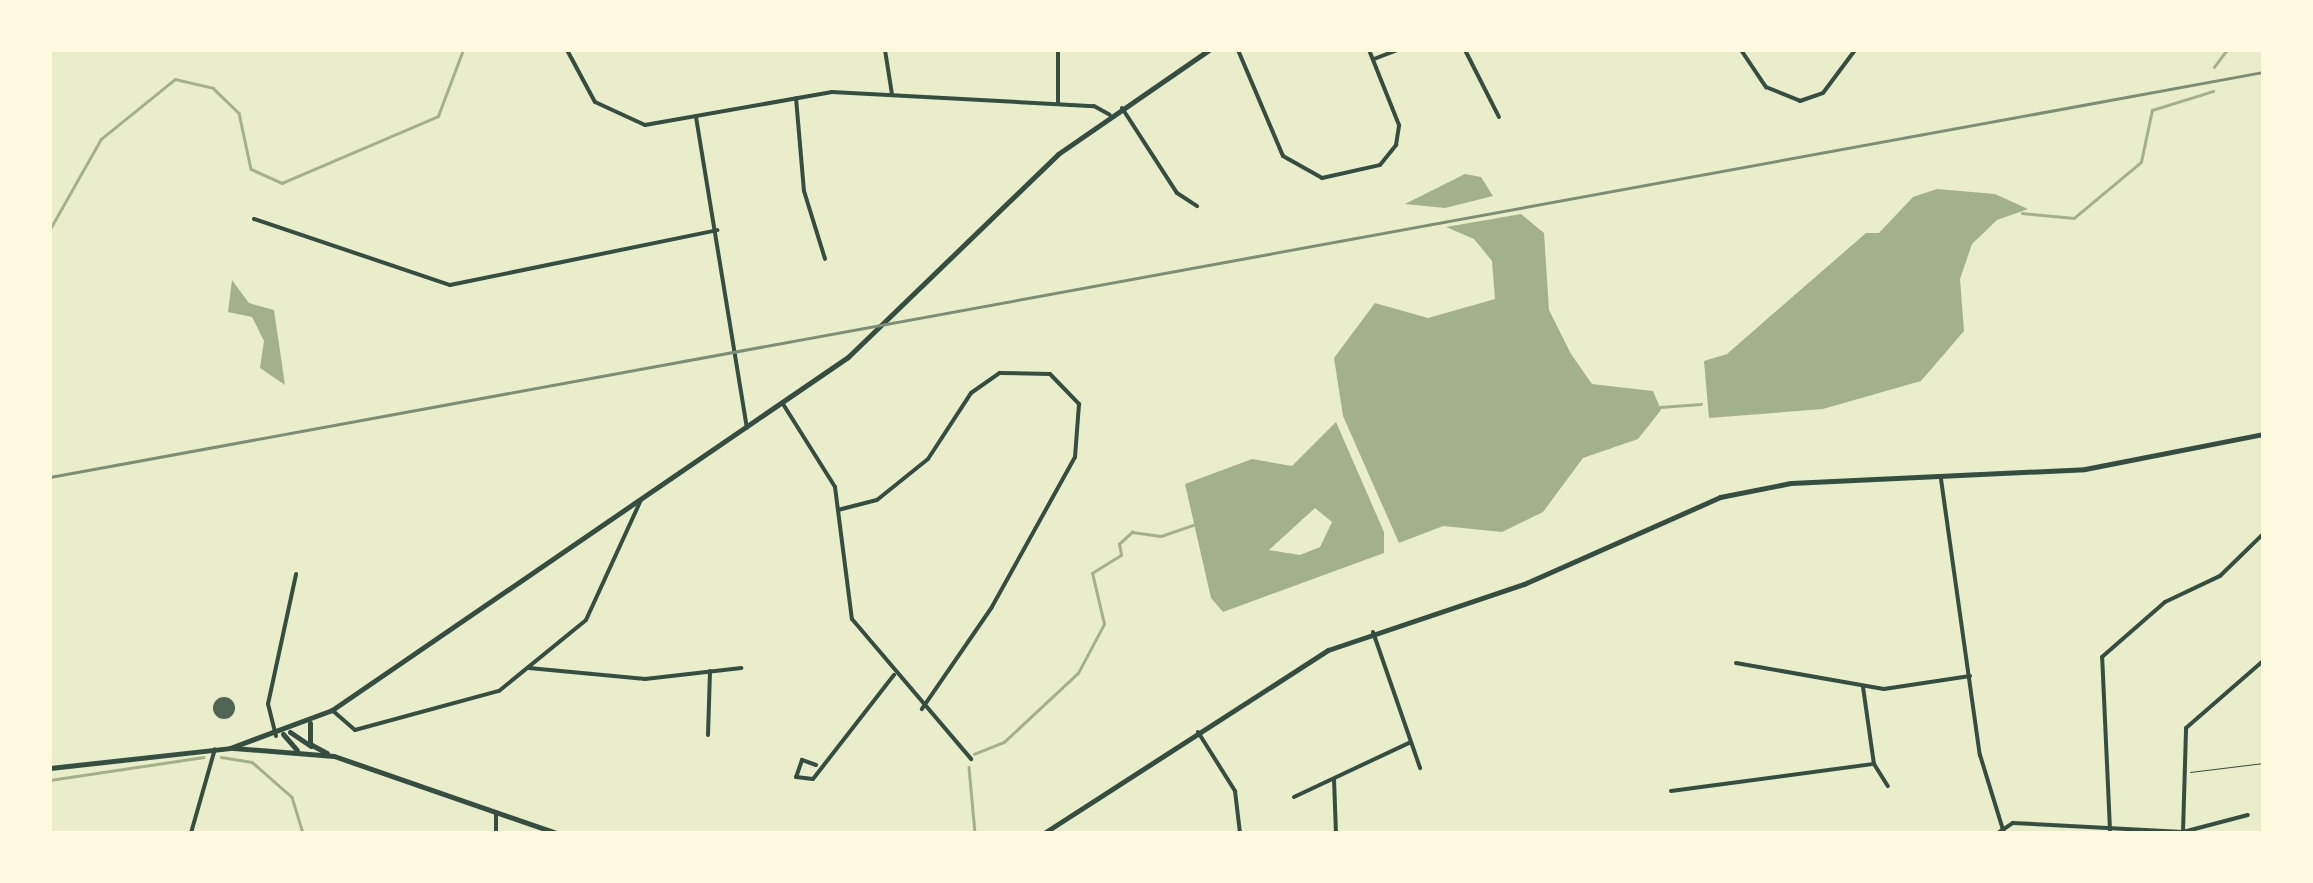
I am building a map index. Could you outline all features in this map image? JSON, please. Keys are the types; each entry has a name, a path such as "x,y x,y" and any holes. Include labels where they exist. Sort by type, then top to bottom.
{"street":[{"path":"567,50 595,102 617,119 696,117 796,98 892,94 1058,104 1110,115"},
{"path":"885,50 892,94"},
{"path":"1058,50 1058,104"},
{"path":"230,748 283,734 332,710 784,404 916,297 1058,154 1209,50"},
{"path":"1238,50 1283,156 1314,178 1380,165 1396,145 1399,125 1369,50"},
{"path":"1373,59 1398,50"},
{"path":"1465,50 1499,117"},
{"path":"1742,50 1766,87 1800,101 1823,93 1855,50"},
{"path":"796,98 804,191 826,258"},
{"path":"1122,108 1178,193 1197,206"},
{"path":"696,117 747,428"},
{"path":"254,219 450,285 717,230"},
{"path":"838,510 869,505 919,467 971,393 1000,373 1050,374 1079,404 1076,457 992,607 922,708"},
{"path":"784,404 829,472 838,510 852,619 922,708 971,759"},
{"path":"1044,833 1298,666 1372,632 1524,584 1743,490 2085,469 2263,434"},
{"path":"1941,479 1986,784 2001,832 2013,823 2183,832 2248,815"},
{"path":"332,710 355,730 488,697 529,668 593,609 642,499"},
{"path":"2110,830 2102,656 2165,602 2220,576 2263,534"},
{"path":"296,574 268,704 283,734 300,751"},
{"path":"1372,632 1420,768"},
{"path":"2183,832 2182,773 2191,717 2263,661"},
{"path":"1736,663 1863,687 1970,676"},
{"path":"529,668 645,679 741,668"},
{"path":"708,735 710,671"},
{"path":"816,764 802,760 796,776 813,779 816,764 894,675"},
{"path":"1863,687 1874,764 1888,786"},
{"path":"310,723 314,747"},
{"path":"1198,732 1236,791 1240,833"},
{"path":"283,734 334,756 556,833"},
{"path":"1294,797 1412,742"},
{"path":"50,768 230,748 334,756"},
{"path":"191,833 214,749"},
{"path":"1671,791 1697,795 1874,764"},
{"path":"1334,779 1336,833"},
{"path":"496,812 496,833"}],"lane":[{"path":"2182,773 2263,763"}],"shaded area":[{"path":"1465,174 1481,177 1493,196 1445,208 1405,204"},
{"path":"1937,189 1995,194 2028,209 1997,220 1972,244 1960,279 1964,331 1921,381 1823,409 1709,418 1704,361 1727,354 1866,233 1879,233 1913,197"},
{"path":"1521,214 1544,233 1549,310 1571,354 1592,384 1653,391 1661,410 1638,439 1583,458 1543,512 1502,532 1443,526 1399,543 1343,416 1334,358 1375,303 1428,318 1495,299 1492,261 1474,239 1446,227"},
{"path":"232,280 249,303 274,310 285,385 260,368 264,341 252,317 228,312"},
{"path":"1336,422 1384,532 1384,553 1223,612 1211,598 1185,484 1252,459 1292,466","holes":["1315,508 1332,522 1320,547 1300,555 1269,550"]}],"building":[{"path":"224,697 232,700 232,716 224,719 216,716 213,708 216,700"}],"waterway":[{"path":"50,229 101,139 175,79 213,88 239,113 251,169 282,183 438,116 463,50"},
{"path":"2214,67 2227,50"},
{"path":"2022,213 2074,218 2141,162 2152,110 2213,91"},
{"path":"1660,407 1701,404"},
{"path":"974,754 1004,742 1078,673 1104,624 1092,573 1121,555 1119,544 1132,532 1161,536 1198,523"},
{"path":"50,780 203,757"},
{"path":"221,757 252,762 292,797 303,833"},
{"path":"969,767 975,833"}],"railway":[{"path":"50,477 2263,72"}]}
